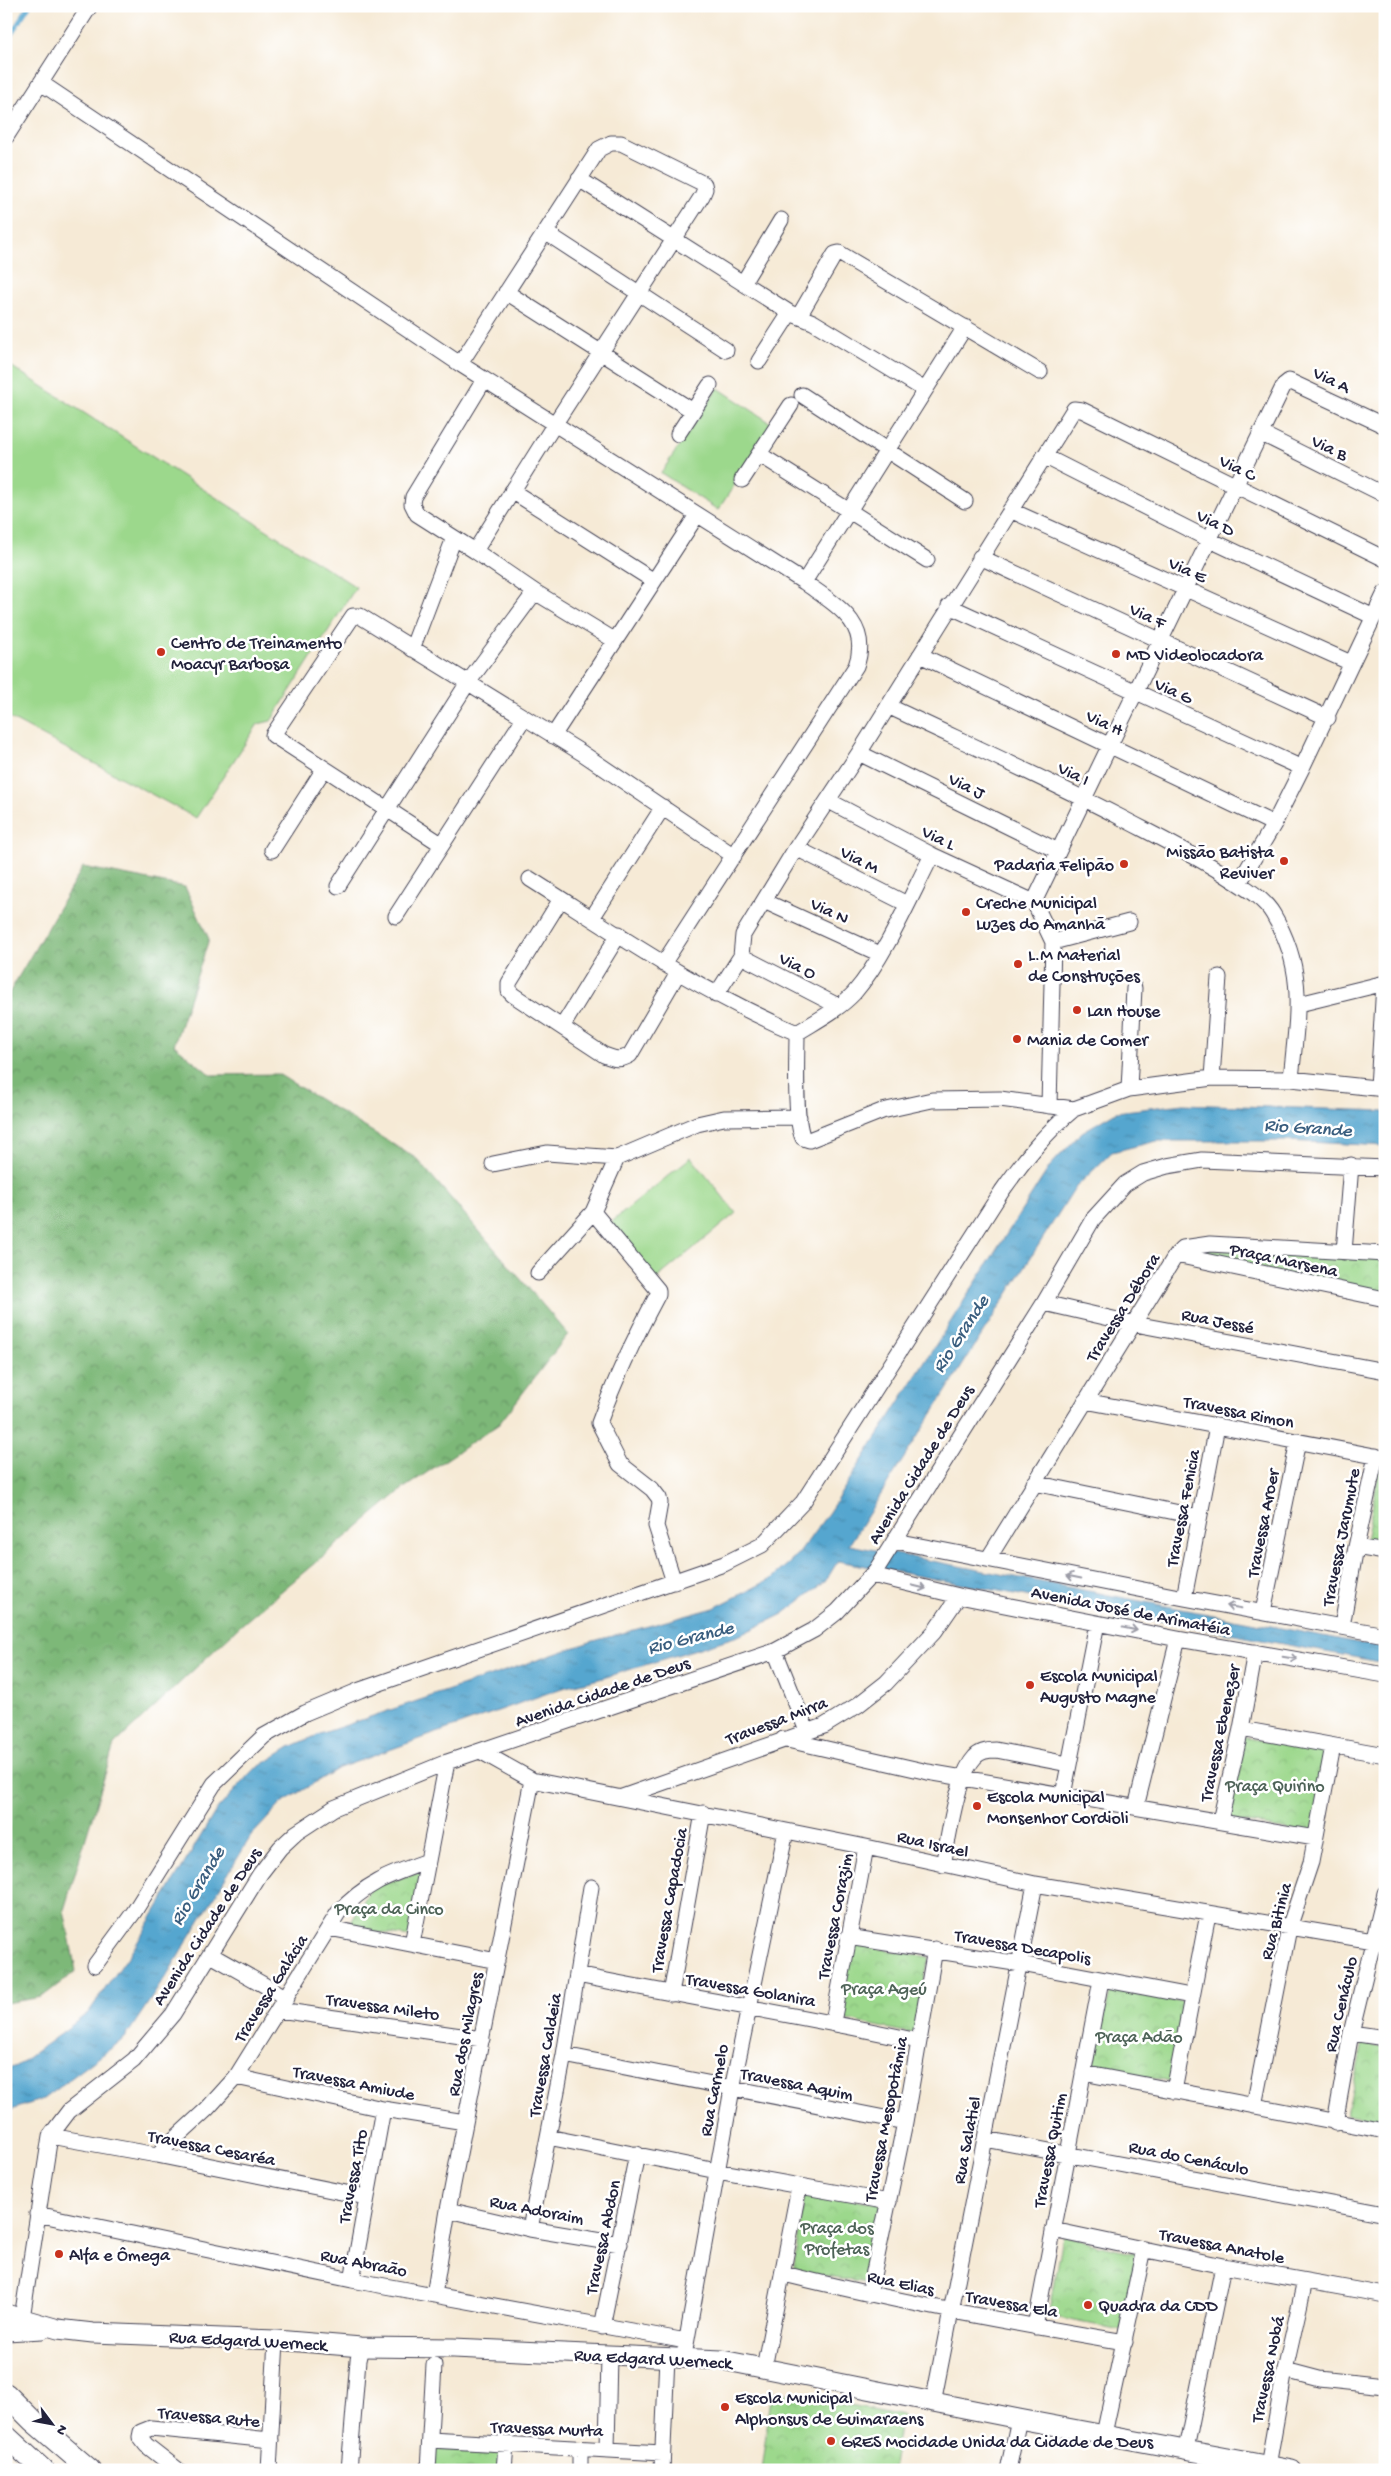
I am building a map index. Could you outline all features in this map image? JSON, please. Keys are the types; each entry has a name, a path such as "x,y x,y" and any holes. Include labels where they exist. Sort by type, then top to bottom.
{"highway":[{"path":"6,2394 90,2470"},
{"path":"6,2436 43,2470"}],"main road":[{"name":"Rua Edgard Werneck","path":"14,2316 58,2328 93,2333 276,2340 361,2347 609,2355 679,2352 933,2403 1282,2468"},
{"path":"6,2331 58,2328"}],"street":[{"path":"6,136 90,6"},
{"path":"41,83 484,380 804,582 844,611 851,619 860,641 861,654 856,666 663,964"},
{"path":"460,364 599,149 612,143 621,144 704,184 705,189 702,196 475,551"},
{"path":"579,179 794,315 925,390"},
{"path":"743,283 781,220"},
{"path":"545,232 726,350"},
{"path":"759,361 794,315 835,254 839,253 1040,372"},
{"path":"506,292 693,411"},
{"path":"804,582 964,327"},
{"path":"484,380 413,497 412,504 417,514 535,592 614,640"},
{"name":"Via A","path":"1260,433 1284,385 1289,381 1385,426"},
{"path":"678,434 710,385"},
{"path":"742,480 796,400 886,450 965,500"},
{"name":"Via C","path":"1044,456 1074,409 1082,410 1385,559"},
{"path":"1050,1106 1053,942 1034,902 1158,641 1260,433"},
{"name":"Via B","path":"1260,433 1385,495"},
{"path":"760,454 927,560"},
{"path":"716,994 741,956 743,935 796,848 859,753 1044,456"},
{"name":"Via D","path":"1044,456 1208,539 1374,617"},
{"path":"512,491 654,581"},
{"name":"Via E","path":"1010,510 1351,663"},
{"path":"553,736 697,515"},
{"path":"412,649 454,538"},
{"name":"Via F","path":"980,557 1328,718"},
{"path":"338,886 467,684 535,592"},
{"path":"1239,883 1274,824 1328,718 1351,663 1385,593"},
{"name":"Via G","path":"949,606 1302,768"},
{"path":"441,844 273,735 353,616 360,616 553,736 734,856"},
{"name":"Via H","path":"920,655 1274,824"},
{"name":"Via I","path":"888,706 1084,798 1182,849 1239,883 1266,905 1281,927 1289,945 1297,975 1298,1004 1291,1079"},
{"path":"396,916 524,718"},
{"name":"Via J","path":"859,753 1058,851"},
{"path":"272,850 324,769"},
{"name":"Via L","path":"828,801 932,855 1034,902"},
{"path":"592,918 662,807"},
{"name":"Via M","path":"796,848 907,904"},
{"path":"797,1033 838,1006 853,993 880,954 932,855"},
{"path":"530,879 678,973 747,1012 797,1033"},
{"path":"561,899 509,983 509,991 604,1055 613,1059 622,1059 630,1055 678,973"},
{"name":"Via N","path":"764,901 880,954"},
{"path":"1053,942 1129,922"},
{"path":"562,1027 619,934"},
{"name":"Via O","path":"741,956 838,1006"},
{"path":"1212,1078 1219,977"},
{"path":"797,1033 799,1117 801,1135 806,1140 882,1111 916,1102 960,1098 1000,1099 1074,1108 1129,1090 1212,1078 1291,1079 1381,1089 1384,983 1298,1004"},
{"path":"1129,1090 1134,988"},
{"path":"95,1965 134,1912 214,1784 264,1736 305,1713 360,1690 724,1564 762,1545 803,1502 1002,1191 1033,1147 1074,1108"},
{"path":"493,1164 548,1152 617,1158 697,1124 724,1118 799,1117"},
{"path":"538,1273 593,1212 617,1158"},
{"name":"Avenida Cidade de Deus","path":"50,2136 69,2111 134,2060 173,2014 260,1874 280,1848 296,1833 334,1808 447,1762 482,1752 774,1651 822,1624 837,1612 874,1573 1044,1304 1093,1219 1125,1184 1144,1173 1167,1166 1202,1160 1385,1168"},
{"path":"1344,1252 1351,1166"},
{"path":"593,1212 658,1290 658,1294 639,1329 608,1396 599,1423 620,1464 652,1489 659,1498 660,1503 656,1526 674,1582"},
{"name":"Travessa Débora","path":"988,1559 1085,1401 1176,1256 1183,1248 1210,1244 1385,1254"},
{"name":"Praça Marsena","path":"1176,1256 1385,1299"},
{"name":"Rua Jessé","path":"1044,1304 1135,1324 1385,1372"},
{"name":"Travessa Rimon","path":"1085,1401 1380,1457"},
{"name":"Travessa Fenicia","path":"1184,1598 1217,1426"},
{"name":"Travessa Aroer","path":"1263,1612 1298,1441"},
{"name":"Travessa Jarumute","path":"1342,1626 1356,1547 1380,1457"},
{"path":"1034,1483 1199,1517"},
{"name":"Avenida José de Arimatéia","path":"892,1545 988,1559 1385,1635"},
{"path":"1356,1547 1385,1552"},
{"name":"Avenida José de Arimatéia","path":"874,1573 959,1596 1178,1639 1385,1675"},
{"name":"Travessa Mirra","path":"622,1798 783,1739 824,1726 858,1705 886,1683 935,1631 959,1596"},
{"path":"1062,1795 1097,1623"},
{"path":"1136,1807 1178,1639"},
{"path":"774,1651 807,1731"},
{"name":"Travessa Ebenezer","path":"1220,1821 1241,1729 1255,1652"},
{"path":"1241,1729 1385,1755"},
{"path":"783,1739 858,1758 1315,1838"},
{"name":"Rua Bitinia","path":"1254,2106 1288,1928 1311,1862 1334,1746"},
{"path":"943,1864 963,1777 975,1756 985,1751 996,1750 1068,1764"},
{"name":"Rua Israel","path":"482,1752 532,1780 703,1813 1035,1884 1379,1942"},
{"path":"412,1944 447,1762"},
{"name":"Rua dos Milagres","path":"434,2295 448,2210 532,1780"},
{"name":"Travessa Capadocia","path":"671,1994 703,1813"},
{"name":"Rua Carmelo","path":"662,2470 662,2453 679,2352 786,1831"},
{"name":"Travessa Corazim","path":"833,2022 866,1847"},
{"name":"Travessa Galácia","path":"157,2155 207,2109 236,2077 338,1913 356,1894 372,1884 428,1861"},
{"name":"Rua Salatiel","path":"933,2403 1021,1964 1035,1884"},
{"name":"Travessa Caldeia","path":"530,2229 564,2055 591,1887"},
{"name":"Rua Cenáculo","path":"1335,2123 1351,2033 1379,1942 1385,1893"},
{"path":"1174,2091 1208,1914"},
{"path":"329,1928 497,1961"},
{"name":"Travessa Decapolis","path":"848,1937 935,1949 1191,1996"},
{"name":"Travessa Mesopotâmia","path":"868,2295 905,2122 935,1949"},
{"name":"Travessa Mileto","path":"211,1955 283,2004 482,2039"},
{"name":"Travessa Golanira","path":"577,1975 671,1994 833,2022 918,2041"},
{"name":"Travessa Quitim","path":"1035,2327 1101,1980"},
{"path":"1351,2033 1385,2038"},
{"name":"Travessa Aquim","path":"564,2055 905,2122"},
{"path":"1082,2073 1335,2123 1385,2131"},
{"name":"Travessa Amiude","path":"236,2077 384,2109 465,2122"},
{"name":"Travessa Tito","path":"352,2280 366,2197 384,2109"},
{"path":"14,2316 37,2214 50,2136"},
{"name":"Travessa Cesaréa","path":"50,2136 157,2155 366,2197"},
{"path":"548,2137 799,2187 889,2202"},
{"name":"Rua do Cenáculo","path":"986,2139 1385,2214"},
{"name":"Travessa Abdon","path":"602,2327 638,2154"},
{"path":"764,2368 784,2274 799,2187"},
{"name":"Rua Adoraim","path":"448,2210 530,2229 620,2244"},
{"name":"Rua Abraão","path":"37,2214 352,2280 602,2327 679,2352"},
{"name":"Travessa Anatole","path":"1053,2230 1223,2266 1385,2295"},
{"path":"1104,2434 1144,2249"},
{"path":"1186,2449 1223,2266"},
{"name":"Rua Elias","path":"784,2274 868,2295 952,2311"},
{"name":"Travessa Nobá","path":"1282,2468 1286,2370 1305,2281"},
{"name":"Travessa Ela","path":"952,2311 1125,2342"},
{"path":"269,2470 276,2340"},
{"path":"349,2470 358,2360 361,2347"},
{"path":"607,2449 609,2355"},
{"path":"428,2470 434,2365"},
{"path":"1286,2370 1319,2379 1385,2386"},
{"path":"1008,2470 1019,2419"},
{"name":"Travessa Rute","path":"178,2470 146,2445 140,2437 141,2432 151,2428 270,2440"},
{"name":"Travessa Murta","path":"430,2440 662,2453"},
{"path":"504,2470 506,2445"},
{"path":"580,2449 580,2470"}],"green space":[{"name":"Centro de Treinamento Moacyr Barbosa","path":"6,363 356,587 271,721 258,724 196,818 6,716"},
{"path":"718,388 774,425 718,510 661,473"},
{"path":"83,867 185,887 209,939 174,1045 211,1075 278,1074 417,1159 568,1334 499,1424 404,1488 240,1626 114,1745 64,1910 76,1971 42,1997 6,2003 6,998"},
{"path":"691,1157 736,1213 649,1285 603,1229"},
{"path":"1178,1247 1385,1257 1385,1299"},
{"path":"1380,1464 1385,1465 1385,1552 1365,1547"},
{"name":"Praça Quirino","path":"1240,1737 1330,1751 1313,1835 1222,1818"},
{"name":"Praça da Cinco","path":"422,1872 410,1937 348,1928 372,1886"},
{"name":"Praça Ageú","path":"853,1944 929,1957 914,2034 838,2018"},
{"name":"Praça Adão","path":"1111,1989 1184,2003 1171,2081 1092,2067"},
{"path":"1363,2043 1385,2047 1385,2120 1347,2114"},
{"name":"Praça dos Profetas","path":"805,2191 883,2204 868,2283 793,2272"},
{"path":"1063,2236 1139,2254 1121,2330 1049,2316"},
{"name":"GRES Mocidade Unida da Cidade de Deus","path":"772,2391 902,2416 892,2470 761,2470"},
{"path":"434,2448 502,2451 501,2470 433,2470"}],"water":[{"name":"Rio Grande","path":"1183,1104 1385,1111 1385,1146 1287,1141 1157,1141 1112,1152 1074,1189 849,1545 1385,1648 1385,1663 838,1561 825,1582 783,1614 738,1636 603,1678 562,1688 339,1768 283,1802 251,1836 170,1970 125,2038 43,2099 6,2112 6,2069 17,2066 88,2013 134,1948 215,1812 252,1771 290,1747 320,1734 590,1642 714,1608 771,1579 797,1556 829,1512 1050,1166 1082,1132 1116,1112"}],"waterway":[{"path":"6,42 29,6"}],"place":[{"name":"Centro de Treinamento Moacyr Barbosa","path":"161,652"},
{"name":"MD Videolocadora","path":"1116,654"},
{"name":"Missão Batista Reviver","path":"1284,861"},
{"name":"Padaria Felipão","path":"1124,864"},
{"name":"Creche Municipal Luzes do Amanhã","path":"966,912"},
{"name":"L.M Material de Construções","path":"1018,964"},
{"name":"Lan House","path":"1077,1010"},
{"name":"Mania de Comer","path":"1017,1039"},
{"name":"Escola Municipal Augusto Magne","path":"1030,1685"},
{"name":"Escola Municipal Monsenhor Cordioli","path":"977,1806"},
{"name":"Alfa e Ômega","path":"59,2254"},
{"name":"Quadra da CDD","path":"1088,2305"},
{"name":"Escola Municipal Alphonsus de Guimaraens","path":"725,2407"},
{"name":"GRES Mocidade Unida da Cidade de Deus","path":"831,2441"}]}
